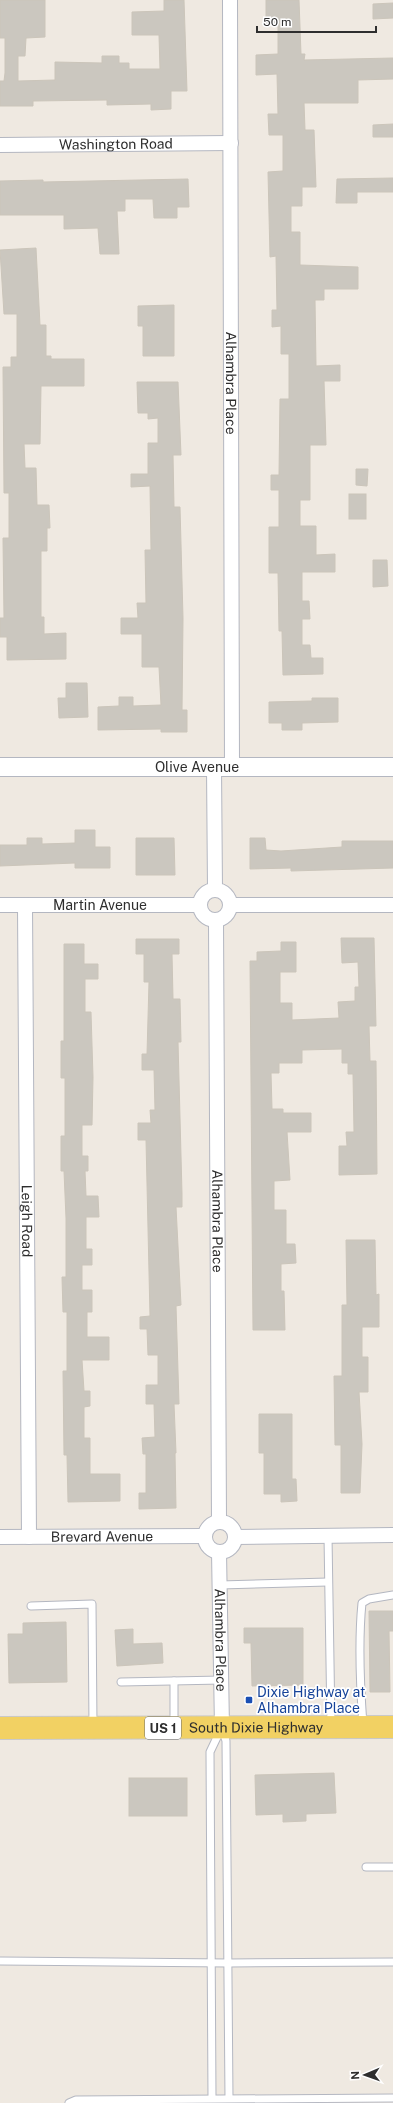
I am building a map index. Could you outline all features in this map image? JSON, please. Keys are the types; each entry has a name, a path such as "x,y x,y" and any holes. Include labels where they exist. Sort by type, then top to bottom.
{"main road":[{"name":"South Dixie Highway","path":"0,1728 393,1727"}],"street":[{"name":"Alhambra Place","path":"215,890 223,767 231,143 230,0"},
{"name":"Washington Road","path":"0,145 231,143"},
{"name":"Olive Avenue","path":"0,767 393,768"},
{"path":"215,890 228,896 231,905 224,918 216,921 204,917 199,905 202,896 215,890"},
{"name":"Martin Avenue","path":"0,905 199,905"},
{"name":"Leigh Road","path":"25,905 29,1537"},
{"path":"231,905 393,905"},
{"name":"Alhambra Place","path":"216,921 219,1521"},
{"path":"219,1521 232,1527 235,1537 229,1550 219,1552 210,1549 207,1546 204,1536 207,1527 219,1521"},
{"path":"235,1537 393,1535"},
{"name":"Brevard Avenue","path":"0,1538 204,1536"},
{"name":"Alhambra Place","path":"219,1552 222,1728"}],"lane":[{"path":"328,1536 331,1727"},
{"path":"220,1585 328,1582"},
{"path":"363,1727 360,1681 360,1625 362,1603 369,1599 393,1595"},
{"path":"31,1606 92,1604 93,1728"},
{"path":"122,1682 222,1680"},
{"path":"174,1681 174,1728"},
{"path":"212,2098 210,1752 222,1728"},
{"path":"222,1728 226,1742 230,1963 230,2098"},
{"path":"366,1867 393,1867"},
{"path":"0,1961 211,1963 393,1962"},
{"path":"69,2103 76,2100 393,2098"}],"building":[{"path":"0,0 45,0 45,37 26,38 25,56 18,56 18,81 55,80 55,62 102,63 102,56 119,56 119,63 129,63 129,69 160,69 159,35 132,35 132,12 164,11 164,0 184,0 187,91 171,91 171,109 151,110 151,104 107,105 107,100 33,101 33,106 0,106 0,81 4,81 5,73 5,38 0,38"},
{"path":"266,0 299,0 301,54 305,54 304,60 393,58 393,79 358,80 358,103 304,103 305,130 314,130 316,187 302,187 302,206 291,206 291,232 300,232 300,265 358,267 358,289 324,289 324,300 315,300 316,366 340,365 340,381 324,381 326,445 310,445 310,500 300,500 300,526 316,526 316,555 335,554 335,572 302,572 302,601 309,601 310,619 302,619 302,645 310,645 311,658 323,658 323,674 283,675 282,631 279,631 278,573 269,573 269,527 279,527 279,490 271,490 271,475 279,475 280,399 289,399 289,354 281,354 281,326 272,327 272,310 277,310 276,256 270,257 268,172 283,171 283,135 269,135 268,114 278,114 277,74 256,75 256,55 278,54 278,24 266,24"},
{"path":"393,3 393,18 373,19 373,4"},
{"path":"393,124 393,137 373,137 373,125"},
{"path":"393,178 393,192 357,192 357,203 336,203 337,179"},
{"path":"188,179 189,207 177,207 177,218 154,218 153,199 125,199 125,211 117,211 119,254 100,254 98,228 64,229 64,215 0,215 0,181 43,180 43,182"},
{"path":"36,248 40,325 46,325 46,356 51,356 51,359 84,359 84,386 41,386 40,444 24,444 25,468 36,468 37,505 49,505 50,528 47,528 47,551 41,551 41,617 44,617 44,634 66,633 66,659 7,660 7,637 0,637 0,618 4,618 3,538 9,538 9,493 4,493 3,367 11,367 11,357 17,357 17,314 4,314 0,250"},
{"path":"174,305 174,356 143,356 143,326 138,326 138,306"},
{"path":"137,382 178,382 181,455 173,455 174,507 180,507 183,618 182,710 187,710 187,732 161,732 161,729 98,730 98,707 119,706 119,697 133,697 133,706 161,705 159,667 142,667 142,634 121,634 121,618 138,618 137,603 146,603 145,550 151,550 150,486 131,487 131,474 148,474 148,443 158,443 158,418 148,419 148,413 138,413"},
{"path":"356,469 368,469 367,486 356,485"},
{"path":"349,494 366,494 366,519 349,519"},
{"path":"373,560 387,560 388,586 373,587"},
{"path":"66,683 87,683 88,717 59,718 58,698 66,698"},
{"path":"312,698 338,698 338,722 302,723 302,730 282,730 282,723 269,723 269,702 312,701"},
{"path":"75,830 95,830 95,847 110,847 110,868 75,868 75,863 0,866 0,845 27,845 27,838 42,838 42,844 75,843"},
{"path":"136,838 174,838 175,875 136,875"},
{"path":"250,838 265,838 266,850 281,851 342,847 342,841 393,841 393,868 291,871 291,868 250,869"},
{"path":"341,938 374,938 376,1026 369,1026 370,1061 376,1061 377,1174 339,1175 339,1146 347,1146 346,1132 354,1132 353,1074 348,1074 348,1063 342,1063 342,1049 302,1050 302,1063 279,1063 279,1073 271,1073 272,1109 283,1109 283,1113 311,1113 311,1132 287,1132 290,1180 274,1181 274,1210 286,1210 286,1244 295,1244 296,1263 281,1264 281,1291 284,1291 285,1330 253,1330 250,961 257,961 257,952 281,951 281,942 296,942 296,972 280,972 280,1003 292,1003 292,1020 339,1018 338,1002 355,1001 355,987 359,987 358,962 342,963"},
{"path":"136,939 179,939 179,954 172,954 173,999 180,999 181,1042 178,1042 182,1207 176,1207 181,1305 176,1306 179,1404 174,1404 176,1508 139,1509 139,1493 146,1493 146,1454 143,1454 142,1438 155,1437 154,1404 146,1404 146,1385 158,1385 158,1355 148,1355 147,1329 140,1329 140,1317 150,1316 146,1140 138,1140 138,1123 151,1123 150,1110 155,1110 154,1070 142,1070 142,1054 147,1054 149,982 144,982 144,954 136,954"},
{"path":"64,944 84,944 84,964 98,964 98,979 85,979 85,1012 91,1012 93,1077 92,1125 82,1125 82,1156 88,1156 88,1171 85,1171 86,1196 98,1196 99,1217 86,1217 86,1249 92,1249 92,1265 82,1265 82,1290 92,1290 92,1312 87,1312 87,1337 109,1337 109,1360 82,1360 84,1391 90,1391 90,1406 84,1407 84,1438 90,1438 90,1474 120,1474 120,1501 68,1502 67,1455 64,1455 63,1371 67,1371 67,1312 63,1312 62,1277 66,1277 66,1218 64,1171 61,1171 61,1136 65,1136 65,1078 61,1078 61,1041 64,1041"},
{"path":"346,1240 375,1240 376,1295 379,1294 379,1327 362,1327 362,1357 368,1357 368,1392 359,1392 362,1444 360,1493 341,1493 341,1445 335,1445 334,1376 342,1376 342,1305 347,1305"},
{"path":"259,1414 292,1414 292,1479 296,1479 297,1501 281,1502 281,1494 264,1494 264,1453 259,1453"},
{"path":"369,1611 393,1611 393,1631 389,1631 390,1692 370,1692"},
{"path":"66,1622 67,1682 9,1683 8,1634 23,1634 23,1623"},
{"path":"244,1628 303,1628 303,1685 252,1686 251,1643 244,1643"},
{"path":"133,1629 133,1644 162,1643 163,1663 117,1666 115,1630"},
{"path":"334,1773 336,1813 306,1814 306,1821 283,1822 283,1814 256,1815 255,1775"},
{"path":"129,1778 187,1778 187,1816 129,1816"}],"place":[{"name":"Dixie Highway at Alhambra Place","path":"249,1700"}]}
